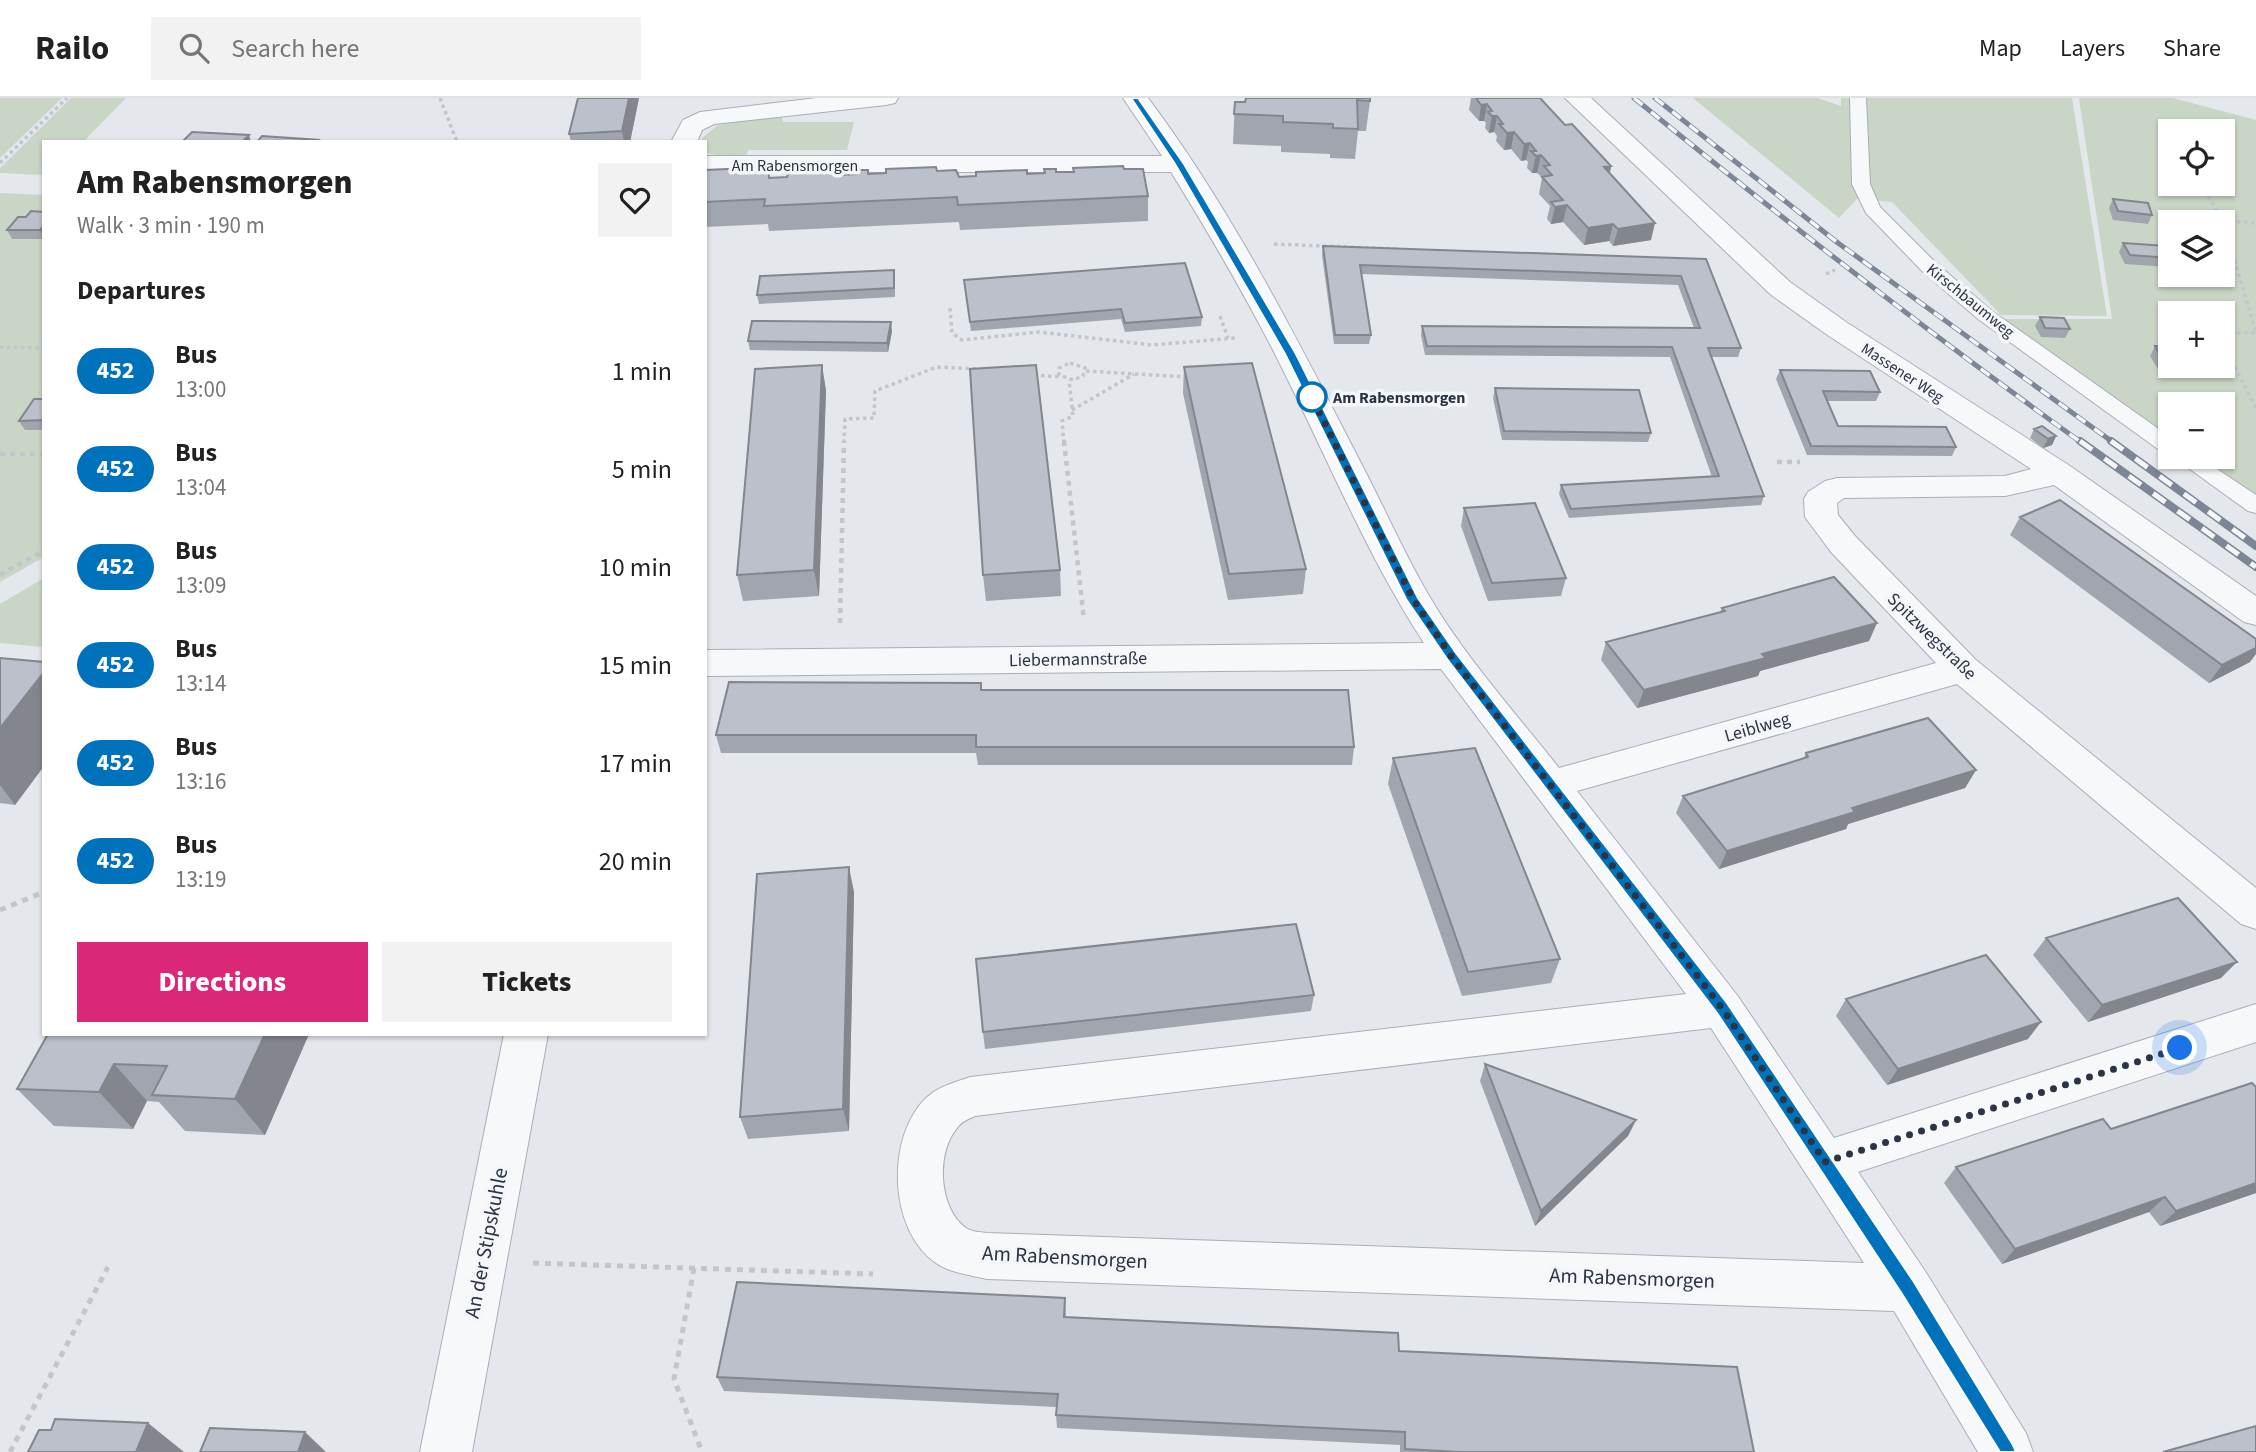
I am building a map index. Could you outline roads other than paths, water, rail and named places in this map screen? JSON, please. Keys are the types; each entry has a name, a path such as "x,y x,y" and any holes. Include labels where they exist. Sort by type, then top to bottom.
{"street":[{"path":"685,140 692,125 709,117 886,98"},
{"path":"1135,98 1180,164 1228,243 1290,354 1413,599 1451,656 1722,1008 1908,1288 2007,1452"},
{"name":"Massener Weg","path":"1577,98 1780,288 1836,328 2059,473 2256,613"},
{"name":"Am Rabensmorgen","path":"707,163 1180,164"},
{"name":"Spitzwegstraße","path":"2059,473 2005,486 1837,488 1820,499 1822,516 1843,544 1963,669 2256,912"},
{"name":"Liebermannstraße","path":"707,663 1451,656"},
{"name":"Leiblweg","path":"1552,785 1963,669"},
{"name":"Am Rabensmorgen","path":"1722,1008 970,1097 942,1111 926,1140 920,1183 928,1220 953,1248 987,1256 1908,1288"},
{"path":"1825,1162 2256,1023"},
{"name":"An der Stipskuhle","path":"446,1452 526,1036"}],"lane":[{"name":"Kirschbaumweg","path":"1858,98 1861,184 1872,209 1929,267 1985,315 2158,438"},
{"path":"2201,469 2256,506"},
{"path":"2218,481 2256,485"}],"railway":[{"path":"1634,98 1855,274 2082,443"},
{"path":"1655,98 1838,243 2114,443"},
{"path":"2080,441 2256,567"},
{"path":"2111,441 2256,546"}],"place":[{"name":"Am Rabensmorgen","path":"1312,397"}]}
